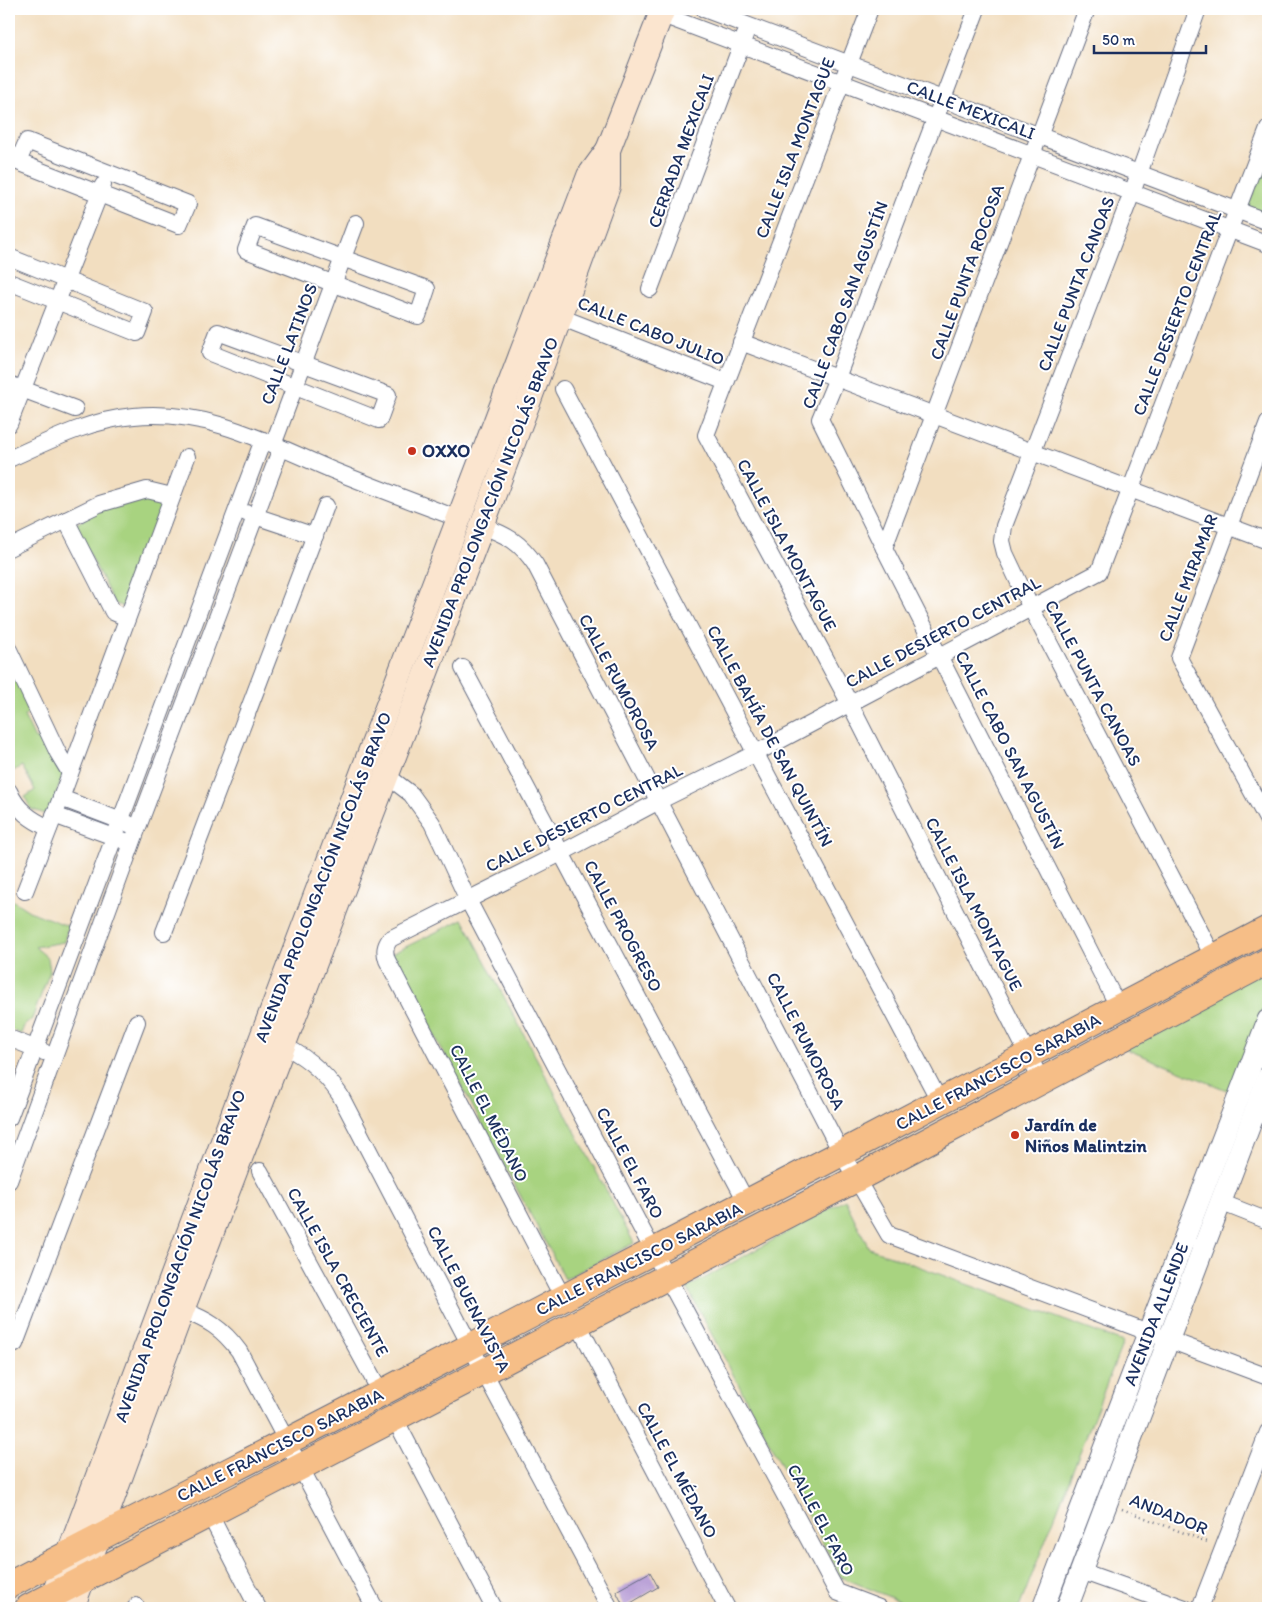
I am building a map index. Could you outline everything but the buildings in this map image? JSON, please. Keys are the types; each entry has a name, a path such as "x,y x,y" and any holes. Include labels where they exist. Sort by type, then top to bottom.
{"main road":[{"name":"AVENIDA PROLONGACIÓN NICOLÁS BRAVO","path":"82,1580 182,1310 273,1041 459,518 589,176 608,150 662,11"},
{"name":"AVENIDA PROLONGACIÓN NICOLÁS BRAVO","path":"58,1604 69,1553 273,1041 386,775 482,526 608,186 608,150"},
{"path":"459,518 482,526"},
{"name":"CALLE FRANCISCO SARABIA","path":"9,1585 98,1537 288,1441 842,1154 1268,929"},
{"name":"CALLE FRANCISCO SARABIA","path":"28,1608 58,1604 82,1580 856,1179 1268,961"}],"street":[{"name":"CALLE MEXICALI","path":"704,9 1268,222"},
{"name":"CALLE ISLA MONTAGUE","path":"870,9 706,435 850,704 1042,1080"},
{"name":"CALLE CABO SAN AGUSTÍN","path":"977,9 820,419 1119,1008"},
{"name":"CALLE PUNTA ROCOSA","path":"884,548 1087,9"},
{"name":"CALLE PUNTA CANOAS","path":"1198,9 1132,193 1004,526 1002,541 1004,553 1031,608 1214,958"},
{"name":"CALLE MEXICALI","path":"662,11 741,44 1268,244"},
{"name":"CERRADA MEXICALI","path":"650,289 748,26"},
{"name":"CALLE DESIERTO CENTRAL","path":"386,944 390,939 756,753 1099,572 1268,129"},
{"path":"26,141 188,204 179,226 100,194 18,162 26,141"},
{"path":"9,424 16,386 57,301 108,173"},
{"name":"CALLE LATINOS","path":"272,445 356,223"},
{"path":"255,226 343,258 427,290 418,316 246,250 255,226"},
{"path":"9,257 145,312 137,333 9,282"},
{"name":"CALLE CABO JULIO","path":"560,316 726,382"},
{"path":"218,332 303,364 388,395 378,420 210,353 218,332"},
{"path":"741,342 1268,541"},
{"path":"16,386 75,409"},
{"name":"CALLE BAHÍA DE SAN QUINTÍN","path":"563,389 940,1102"},
{"path":"9,459 61,435 104,421 158,414 193,417 225,425 370,486 459,518"},
{"name":"CALLE MIRAMAR","path":"1268,423 1179,658 1268,820"},
{"path":"9,1118 235,515 272,445"},
{"path":"9,1181 138,827 254,521 272,445"},
{"path":"24,891 52,822 187,457"},
{"path":"9,548 99,504 147,490 172,496"},
{"path":"164,932 326,506"},
{"path":"235,515 313,541"},
{"path":"66,520 113,612 127,618"},
{"name":"CALLE RUMOROSA","path":"482,526 503,534 516,542 535,564 842,1154 889,1236 1268,1377"},
{"path":"9,650 70,773"},
{"name":"CALLE PROGRESO","path":"463,668 747,1203"},
{"name":"CALLE EL FARO","path":"386,775 411,794 432,823 468,900 667,1277 837,1592 879,1608"},
{"path":"9,791 23,813 33,821 52,822 114,837 132,844"},
{"path":"61,798 138,827"},
{"name":"CALLE EL MÉDANO","path":"386,944 387,960 563,1298"},
{"name":"AVENIDA ALLENDE","path":"1043,1608 1268,1020"},
{"path":"9,1342 15,1344 137,1022"},
{"path":"9,1038 55,1056"},
{"name":"CALLE BUENAVISTA","path":"273,1041 318,1068 330,1080 340,1095 484,1372 610,1608"},
{"name":"AVENIDA ALLENDE","path":"1067,1608 1268,1077"},
{"name":"CALLE ISLA CRECIENTE","path":"260,1171 381,1393"},
{"path":"1220,1202 1268,1221"},
{"path":"182,1310 206,1320 221,1330 239,1351 375,1608"},
{"name":"CALLE EL MÉDANO","path":"578,1324 727,1608"},
{"path":"395,1419 494,1608"},
{"path":"1200,1608 1268,1432"},
{"path":"210,1515 258,1608"},
{"path":"1081,1571 1185,1608"}],"path":[{"name":"ANDADOR","path":"1106,1502 1223,1548"}],"green space":[{"path":"1268,149 1268,215 1248,207"},
{"path":"147,493 169,500 127,608 114,603 75,525 101,508"},
{"path":"9,659 33,711 24,716 35,739 45,736 64,773 48,815 31,809 25,797 35,790 22,766 13,771 9,762"},
{"path":"9,898 29,911 68,926 64,942 35,947 48,958 50,971 32,1019 24,1026 21,1034 9,1029"},
{"path":"463,919 634,1243 565,1279 391,954"},
{"path":"1268,967 1268,1008 1234,1093 1123,1048"},
{"path":"845,1200 869,1248 1123,1342 1019,1608 916,1608 841,1577 687,1288"}],"place":[{"name":"OXXO","path":"412,451"},
{"name":"Jardín de Niños Malintzin","path":"1015,1135"}]}
